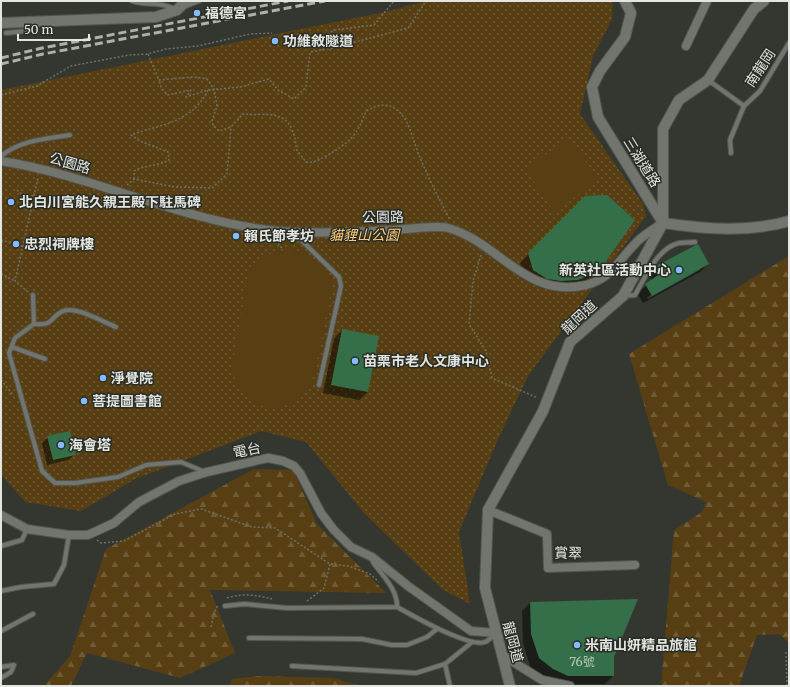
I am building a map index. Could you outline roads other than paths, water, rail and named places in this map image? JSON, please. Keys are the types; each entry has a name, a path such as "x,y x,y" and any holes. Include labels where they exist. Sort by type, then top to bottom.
{"street":[{"path":"1,23 156,17 177,10 186,1"},
{"name":"三湖道路","path":"625,1 631,13 625,37 600,71 592,87 598,117 663,222"},
{"path":"686,46 706,1"},
{"name":"龍岡道","path":"510,686 485,588 488,510 547,402 570,342 623,296 663,222 663,129 679,100 708,80 755,5 764,1"},
{"name":"公園路","path":"1,161 58,172 120,190 186,212 259,228 292,231 447,228 484,246 507,264 536,281 559,287 586,285 613,272 634,244 663,222"},
{"path":"663,222 732,229 789,221"},
{"name":"電台","path":"1,515 27,528 69,535 88,535 114,523 139,502 159,490 179,481 207,472 268,458 294,466 300,472 321,513 333,529 351,547 372,557 408,586 471,631 496,633"},
{"name":"賞翠","path":"488,510 547,534 548,568 635,565"},
{"path":"502,655 542,680 568,686"}],"lane":[{"path":"132,1 140,4 169,5 177,10 198,1"},
{"path":"6,33 26,31 26,22"},
{"name":"南龍岡","path":"708,80 744,106 760,91 789,43"},
{"path":"731,153 730,140 744,106"},
{"path":"1,156 24,142 70,136"},
{"path":"292,231 339,277 341,286 319,385"},
{"path":"623,296 635,295 651,268 665,250 679,243 695,242"},
{"path":"33,295 34,324"},
{"path":"116,327 73,309 61,312 52,321 46,324 34,324 15,338 9,353 42,471 55,483 76,483 118,477 146,465 153,464 181,462 207,472"},
{"path":"12,347 45,359"},
{"path":"1,546 22,540 27,528"},
{"path":"1,591 21,587 54,584 64,566 69,535"},
{"path":"372,557 373,562 391,586 397,601 397,606"},
{"path":"225,606 244,604 287,608 397,606 437,629 471,643 485,642 496,633"},
{"path":"1,631 33,614"},
{"path":"249,638 362,639 392,645 407,645 427,637 437,629"},
{"path":"292,666 416,673 445,664 471,643"},
{"path":"445,664 450,686"},
{"path":"1,667 14,665 11,672 1,678"}],"railway":[{"path":"1,58 42,48 288,1"},
{"path":"1,64 43,54 325,1"}],"place":[{"name":"福德宮","path":"197,13"},
{"name":"功維敘隧道","path":"275,41"},
{"name":"北白川宮能久親王殿下駐馬碑","path":"11,202"},
{"name":"賴氏節孝坊","path":"236,236"},
{"name":"忠烈祠牌樓","path":"16,244"},
{"name":"新英社區活動中心","path":"679,270"},
{"name":"苗栗市老人文康中心","path":"355,361"},
{"name":"淨覺院","path":"103,378"},
{"name":"菩提圖書館","path":"84,401"},
{"name":"海會塔","path":"61,445"},
{"name":"米南山妍精品旅館","path":"577,645"}],"park label":[{"name":"貓貍山公園","path":"364,235"}]}
